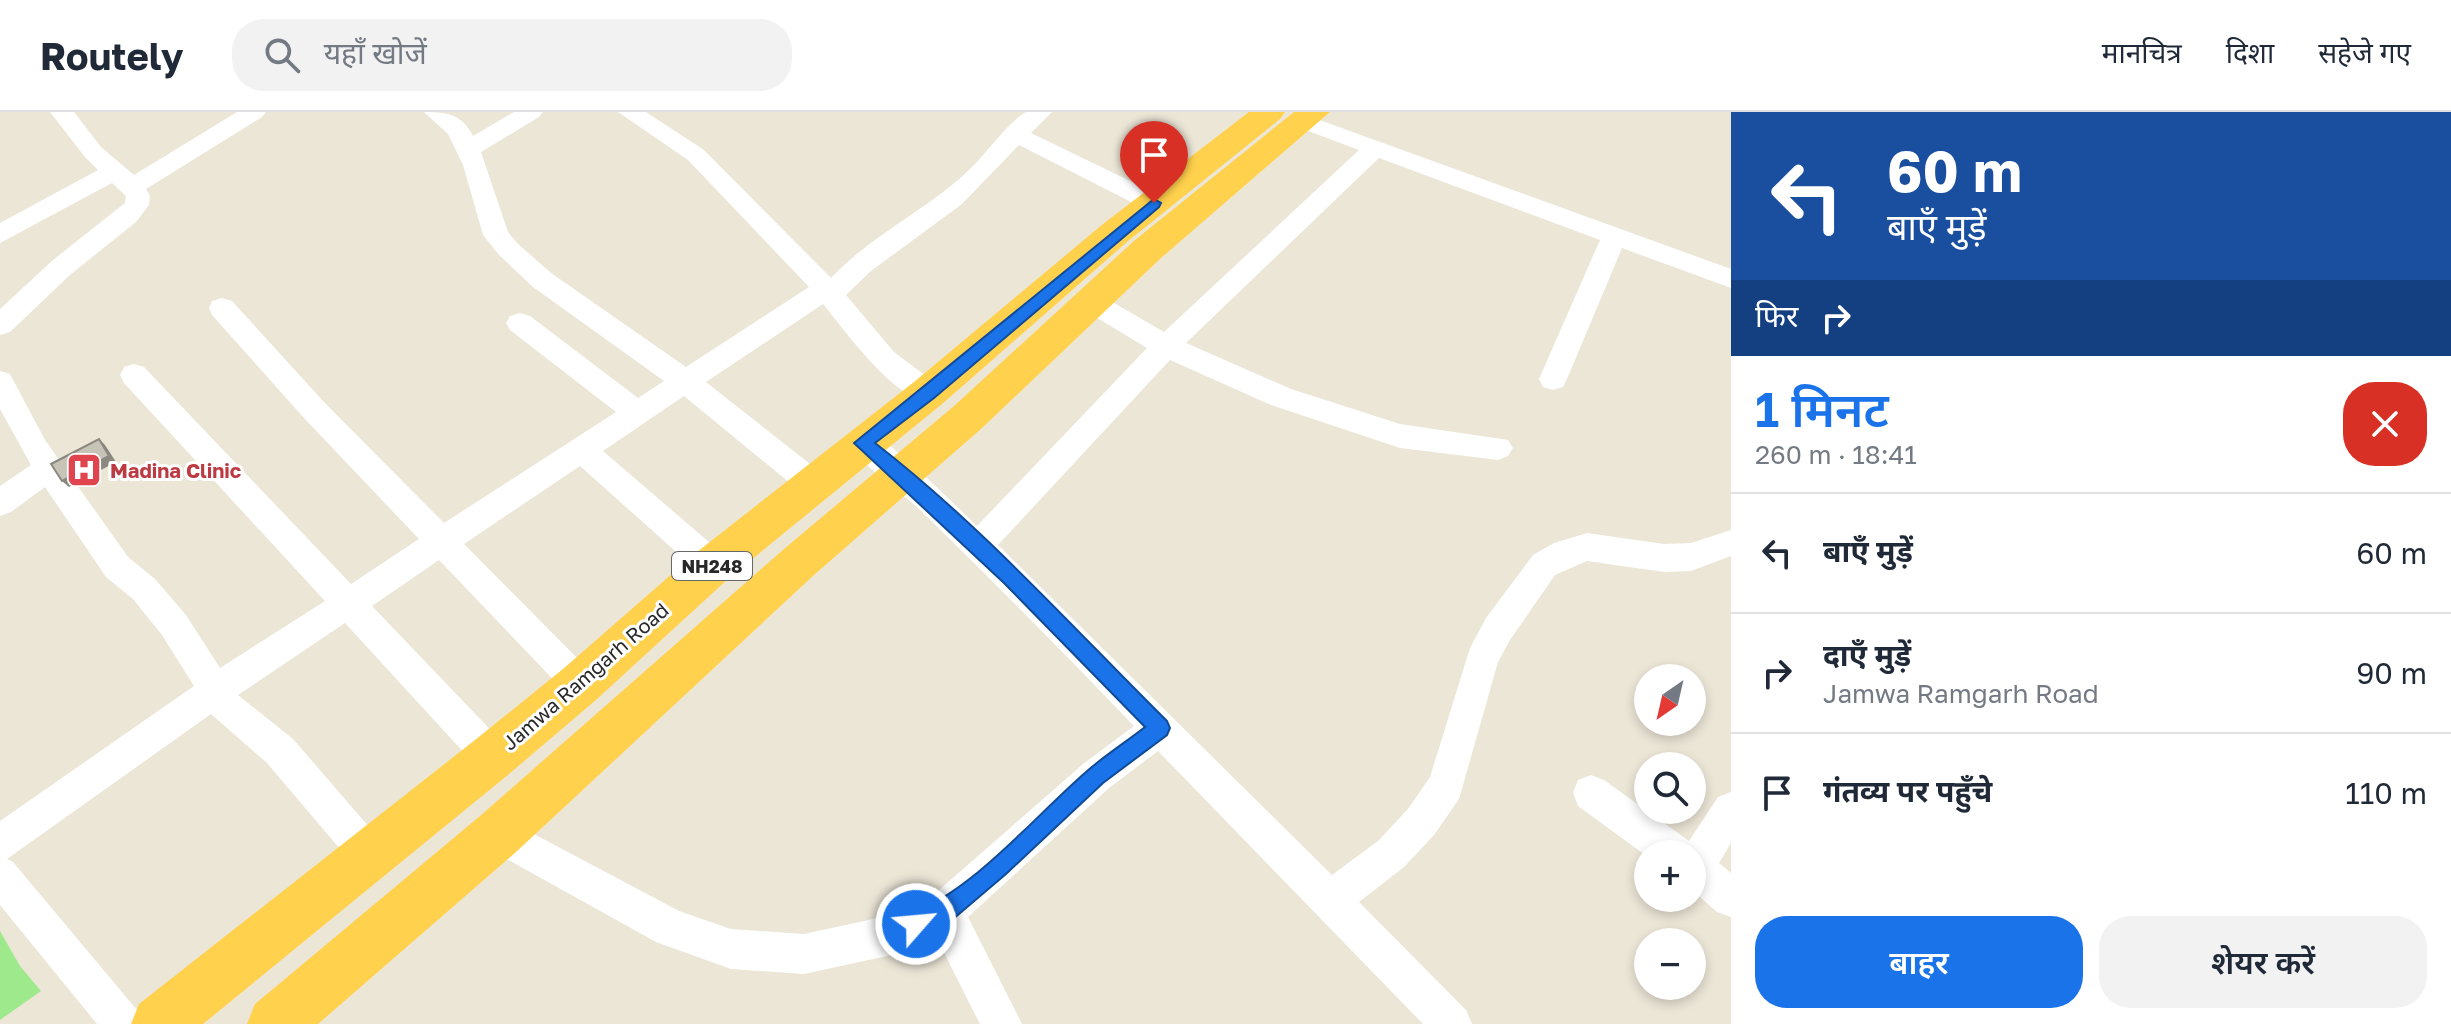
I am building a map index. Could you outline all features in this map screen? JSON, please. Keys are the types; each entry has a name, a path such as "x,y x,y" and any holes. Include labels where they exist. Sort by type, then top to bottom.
{"highway":[{"name":"Jamwa Ramgarh Road","path":"159,1024 492,757 580,684 713,565 928,393 1154,203 1295,115"},
{"name":"NH248","path":"275,1024 498,834 799,562 903,475 1295,115"}],"street":[{"path":"0,325 62,267 137,205 138,196 62,112"},
{"path":"0,234 122,179 254,112"},
{"path":"436,112 458,130 475,165 496,235 508,249 542,280 684,380 813,484"},
{"path":"467,150 531,112"},
{"path":"630,112 696,155 828,292 884,359 928,393"},
{"path":"0,843 215,691 439,541 684,380 828,292 970,183 1013,133 1040,112"},
{"path":"1295,115 1731,279"},
{"path":"1013,133 1154,203"},
{"path":"978,546 1166,346 1376,147"},
{"path":"1553,379 1615,235"},
{"path":"1093,303 1166,346 1281,397 1400,436 1498,448"},
{"path":"222,308 439,541 580,684"},
{"path":"520,323 636,412"},
{"path":"134,375 492,757"},
{"path":"0,382 35,448 117,567 144,589 174,625 227,709 280,751 370,856"},
{"path":"863,443 903,475 978,546 1452,1024"},
{"path":"580,448 713,565"},
{"path":"0,503 50,468"},
{"path":"1329,901 1391,854 1421,822 1446,786 1482,659 1498,629 1544,565 1565,553 1587,547 1664,558 1691,557 1731,543"},
{"path":"498,834 670,928 731,949 804,954 887,936 944,912 1096,776 1160,728"},
{"path":"1591,793 1656,840"},
{"path":"1706,840 1731,810"},
{"path":"0,875 123,1024"},
{"path":"1706,878 1731,898"},
{"path":"944,912 1002,1024"}],"green space":[{"path":"0,931 20,966 41,991 0,1020"}],"building":[{"path":"99,439 109,456 62,481 51,464"}],"place":[{"name":"Madina Clinic","path":"84,470"}],"route":[{"path":"916,924 944,912 1096,776 1160,728 1011,577 903,475 863,443 928,393 1154,203"}]}
